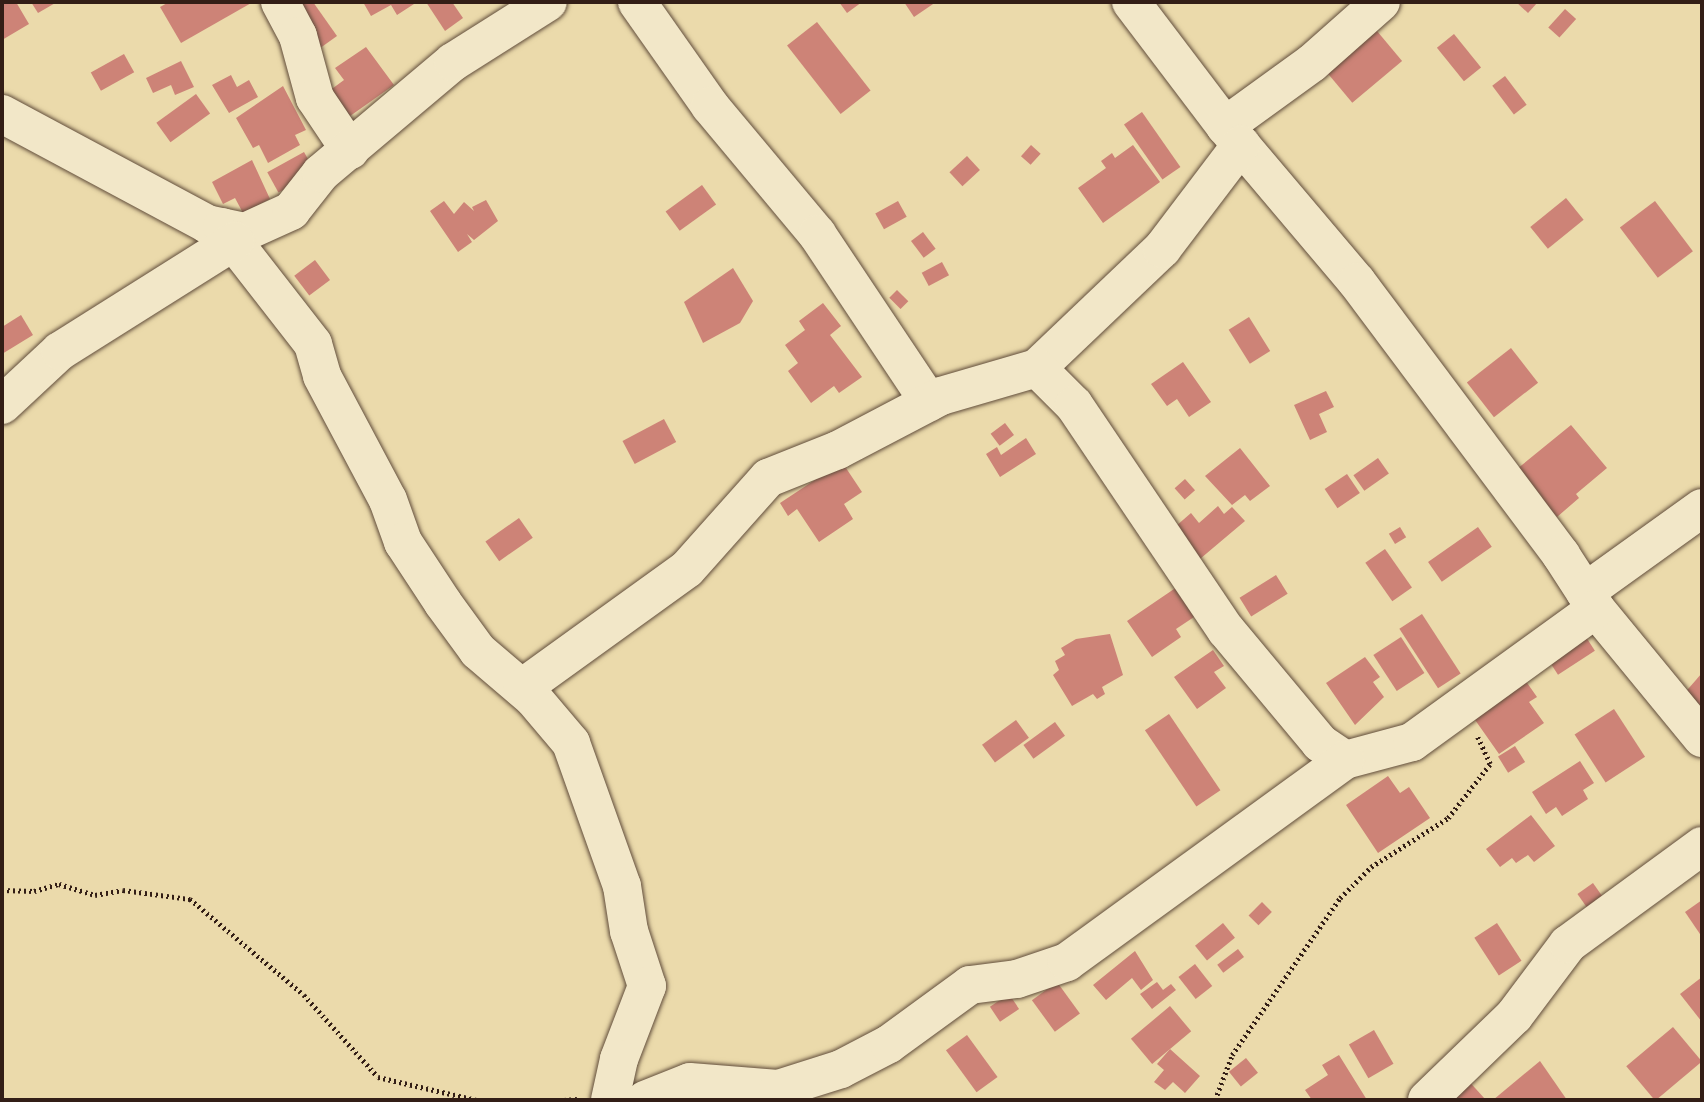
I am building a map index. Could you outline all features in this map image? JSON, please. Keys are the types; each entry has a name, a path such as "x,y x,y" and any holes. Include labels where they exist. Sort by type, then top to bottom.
{"street":[{"path":"280,2 298,36 315,98 350,150"},
{"path":"2,405 60,351 229,234 245,232 291,211 321,173 453,62 548,2"},
{"path":"637,2 710,106 817,234 929,402"},
{"path":"1131,2 1233,136 1357,282 1591,601 1702,738"},
{"path":"522,688 687,569 768,478 838,450 929,402 1037,368 1161,248 1233,136 1381,2"},
{"path":"2,114 229,234 313,344 322,376 388,500 403,542 464,634 522,688 571,743 622,886 629,931 645,975 644,1000 619,1059 610,1100"},
{"path":"1037,368 1074,405 1226,629 1320,743 1345,760"},
{"path":"645,1100 690,1082 778,1088 841,1069 889,1044 970,985 1017,979 1067,962 1345,760 1412,743 1457,710 1702,508"},
{"path":"1427,1100 1514,1016 1568,944 1702,846"}],"path":[{"path":"1215,1100 1232,1055 1340,898 1371,867 1448,818 1490,764 1486,748 1457,710"},
{"path":"2,890 34,891 59,884 95,895 123,890 190,899 304,995 378,1077 476,1100"}],"building":[{"path":"2,2 16,2 29,24 2,40"},
{"path":"31,2 57,2 38,13"},
{"path":"169,2 253,2 181,43 160,7"},
{"path":"306,2 313,2 337,36 316,51 290,13"},
{"path":"363,2 414,4 397,15 391,5 371,16"},
{"path":"426,2 452,2 463,18 445,31"},
{"path":"839,2 862,2 847,13"},
{"path":"904,2 936,2 914,17"},
{"path":"1516,2 1538,2 1528,13"},
{"path":"1565,9 1576,19 1559,38 1548,28"},
{"path":"817,22 871,91 841,114 787,45"},
{"path":"1377,31 1402,61 1352,103 1327,73"},
{"path":"1454,34 1481,67 1464,81 1437,48"},
{"path":"366,47 394,85 343,121 325,94 344,80 335,68"},
{"path":"124,54 134,72 101,91 91,72"},
{"path":"181,61 194,87 175,95 171,85 153,93 146,78"},
{"path":"231,75 237,87 249,80 258,97 229,113 212,85"},
{"path":"1505,76 1527,105 1514,114 1492,86"},
{"path":"283,86 306,130 295,135 300,145 268,163 259,145 253,148 236,118"},
{"path":"196,94 210,113 170,142 156,123"},
{"path":"1142,112 1180,167 1162,180 1124,125"},
{"path":"1031,145 1041,154 1031,165 1021,156"},
{"path":"1133,145 1160,182 1103,223 1078,188 1106,168 1101,161 1112,153 1115,158"},
{"path":"304,152 315,172 278,192 267,172"},
{"path":"967,156 980,170 962,186 949,172"},
{"path":"252,160 270,199 243,213 235,198 223,204 212,182"},
{"path":"702,185 716,204 680,231 666,211"},
{"path":"1566,198 1584,220 1548,249 1530,227"},
{"path":"486,200 498,221 474,240 467,234 472,242 458,252 430,211 444,201 454,214 464,202 474,211 472,207"},
{"path":"898,201 907,217 884,229 875,214"},
{"path":"1655,201 1693,251 1658,278 1620,227"},
{"path":"923,232 936,249 924,258 911,241"},
{"path":"315,260 330,280 309,296 294,276"},
{"path":"942,262 949,275 929,286 922,273"},
{"path":"733,268 753,301 740,323 703,343 684,302"},
{"path":"897,290 908,301 901,309 889,298"},
{"path":"823,303 841,326 830,335 862,377 839,393 834,386 811,403 788,371 798,363 785,345 805,330 799,321"},
{"path":"21,315 33,335 2,354 2,327"},
{"path":"1249,317 1270,351 1250,364 1229,330"},
{"path":"1511,348 1538,383 1494,417 1467,382"},
{"path":"1183,362 1211,402 1189,417 1177,399 1167,406 1151,384"},
{"path":"1326,391 1334,407 1319,414 1327,432 1310,440 1294,405"},
{"path":"664,419 676,442 635,464 623,441"},
{"path":"1005,423 1014,435 1000,446 991,434"},
{"path":"1571,425 1607,468 1576,494 1579,498 1557,517 1517,469"},
{"path":"1026,438 1036,454 1000,477 986,454 997,447 1001,455"},
{"path":"1240,448 1270,486 1250,501 1245,495 1232,505 1205,476"},
{"path":"1378,458 1389,474 1364,491 1353,475"},
{"path":"842,462 862,492 844,504 853,519 819,542 797,509 788,516 780,503"},
{"path":"1347,474 1360,493 1337,508 1325,489"},
{"path":"1185,479 1195,490 1185,500 1175,488"},
{"path":"1218,506 1224,514 1232,507 1245,521 1194,564 1168,533 1191,513 1199,523"},
{"path":"519,518 533,538 499,561 485,542"},
{"path":"1400,527 1406,537 1395,544 1389,534"},
{"path":"1478,527 1492,547 1442,582 1428,562"},
{"path":"1385,549 1412,588 1392,601 1365,563"},
{"path":"1276,575 1288,594 1251,616 1240,598"},
{"path":"1177,587 1197,615 1176,629 1181,637 1152,657 1127,621"},
{"path":"1422,614 1461,674 1438,688 1399,629"},
{"path":"1110,634 1123,675 1102,687 1105,694 1097,699 1093,694 1072,706 1053,675 1059,670 1055,661 1065,655 1061,648 1076,639"},
{"path":"1584,634 1595,651 1558,675 1547,658"},
{"path":"1401,637 1424,673 1397,691 1373,655"},
{"path":"1213,650 1224,666 1214,672 1226,688 1197,709 1174,677"},
{"path":"1365,657 1380,677 1373,682 1384,697 1355,725 1326,683"},
{"path":"1518,670 1537,697 1529,702 1544,723 1499,754 1466,707"},
{"path":"1702,673 1702,712 1682,696"},
{"path":"1614,709 1645,757 1606,782 1575,735"},
{"path":"1169,714 1220,790 1196,806 1145,730"},
{"path":"1016,720 1029,738 995,762 982,745"},
{"path":"1055,722 1065,736 1033,759 1023,745"},
{"path":"1515,746 1525,762 1508,773 1498,757"},
{"path":"1580,761 1594,783 1583,790 1588,799 1562,816 1556,807 1546,814 1532,792"},
{"path":"1388,776 1400,793 1409,787 1430,818 1378,853 1346,805"},
{"path":"1531,815 1555,846 1534,862 1528,855 1516,863 1512,858 1500,867 1486,849"},
{"path":"1593,883 1604,899 1588,909 1577,894"},
{"path":"1702,900 1702,937 1685,912"},
{"path":"1262,902 1272,912 1258,925 1249,915"},
{"path":"1223,923 1235,938 1207,960 1195,946"},
{"path":"1497,923 1522,961 1499,975 1474,938"},
{"path":"1238,949 1244,957 1223,973 1217,965"},
{"path":"1135,951 1153,980 1141,990 1132,978 1106,1000 1093,985"},
{"path":"1195,964 1212,986 1196,999 1178,977"},
{"path":"1702,977 1702,1022 1680,994"},
{"path":"1057,982 1080,1014 1055,1032 1032,1000"},
{"path":"1157,982 1163,990 1171,984 1176,990 1152,1009 1140,994"},
{"path":"1009,994 1019,1009 1000,1022 990,1007"},
{"path":"1170,1006 1191,1031 1152,1064 1131,1039"},
{"path":"1673,1027 1702,1061 1656,1100 1626,1066"},
{"path":"1374,1030 1394,1064 1368,1078 1349,1044"},
{"path":"967,1035 998,1077 977,1092 946,1050"},
{"path":"1170,1049 1200,1076 1185,1093 1173,1082 1165,1090 1154,1082 1164,1070 1157,1064"},
{"path":"1339,1055 1367,1100 1312,1100 1305,1090 1328,1075 1322,1065"},
{"path":"1246,1058 1258,1073 1241,1087 1229,1072"},
{"path":"1540,1061 1567,1100 1493,1100"},
{"path":"1466,1078 1485,1099 1441,1100"}]}
